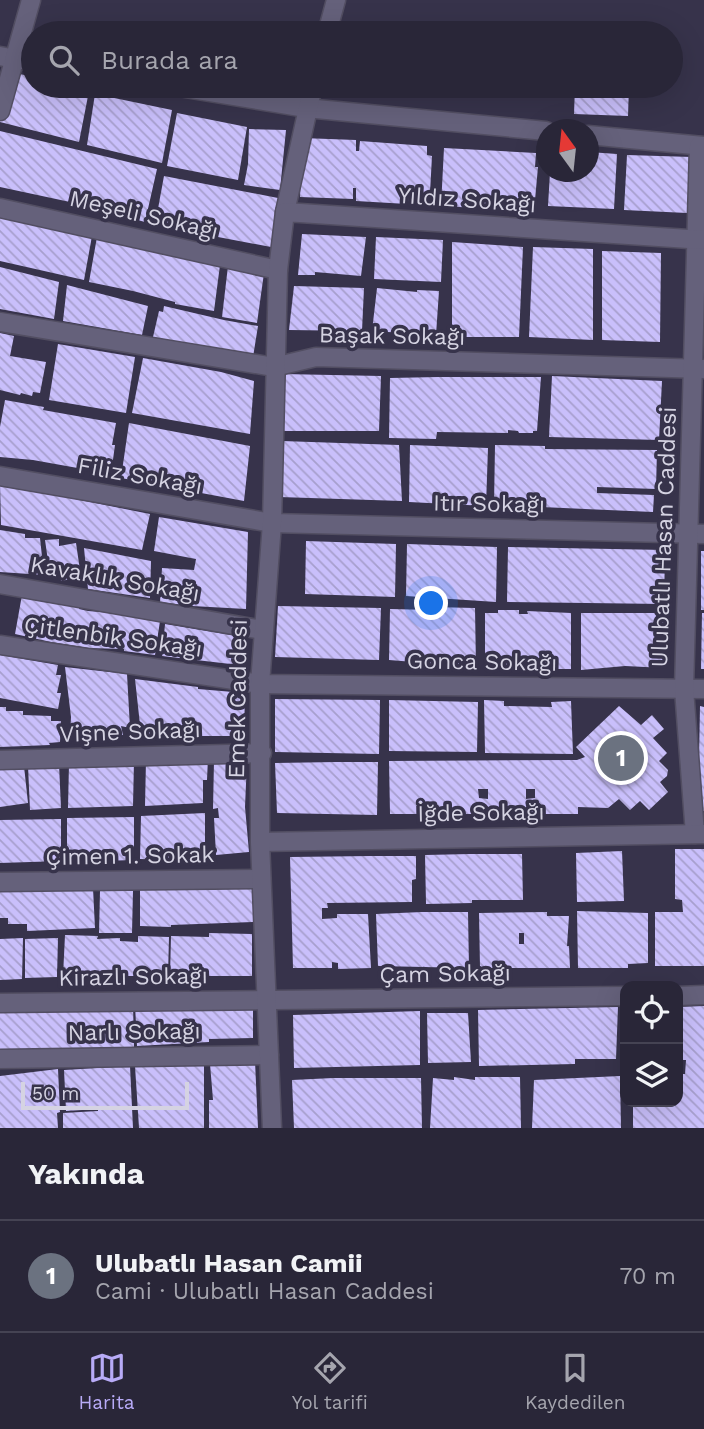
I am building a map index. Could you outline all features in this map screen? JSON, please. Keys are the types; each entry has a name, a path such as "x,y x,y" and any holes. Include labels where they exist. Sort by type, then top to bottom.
{"street":[{"path":"22,21 31,0"},
{"path":"330,21 336,0"},
{"path":"0,111 7,57 21,24"},
{"path":"246,98 306,108 536,130"},
{"path":"278,270 285,212 309,98"},
{"path":"599,136 701,146"},
{"name":"Ulubatlı Hasan Caddesi","path":"700,834 684,688 696,534 701,146"},
{"name":"Meşeli Sokağı","path":"0,208 278,270"},
{"name":"Yıldız Sokağı","path":"285,212 700,240"},
{"name":"Emek Caddesi","path":"272,1128 260,842 260,684 272,523 278,270"},
{"name":"Başak Sokağı","path":"0,322 274,367 316,357 699,369"},
{"name":"Filiz Sokağı","path":"0,476 272,523"},
{"name":"Itır Sokağı","path":"272,523 696,534"},
{"name":"Kavaklık Sokağı","path":"0,584 263,630"},
{"name":"Çitlenbik Sokağı","path":"0,645 260,684"},
{"name":"Gonca Sokağı","path":"260,684 704,689"},
{"name":"Vişne Sokağı","path":"0,760 262,753"},
{"name":"İğde Sokağı","path":"260,842 700,834"},
{"name":"Çimen 1. Sokak","path":"0,882 261,879"},
{"path":"683,996 704,995"},
{"name":"Çam Sokağı","path":"266,1000 620,996"},
{"name":"Kirazlı Sokağı","path":"0,1003 266,1000"},
{"name":"Narlı Sokağı","path":"0,1059 268,1055"}],"building":[{"path":"11,72 21,74 21,98 88,98 79,142 0,122 0,110"},
{"path":"94,98 114,98 172,110 162,163 87,145"},
{"path":"575,98 629,98 628,116 574,114"},
{"path":"177,113 247,127 238,180 167,166"},
{"path":"249,129 286,130 280,190 244,185 248,164"},
{"path":"0,131 157,169 145,222 0,187"},
{"path":"302,138 356,140 356,151 359,151 360,141 427,146 427,155 432,156 430,193 425,193 424,205 356,201 356,188 353,188 353,199 300,197"},
{"path":"444,148 536,153 534,211 441,206"},
{"path":"599,153 617,154 614,209 548,206 549,182 599,182"},
{"path":"627,155 692,157 687,213 624,210"},
{"path":"164,176 278,198 271,247 155,225"},
{"path":"0,216 92,236 84,280 0,261"},
{"path":"302,234 366,237 361,276 315,272 315,275 298,275"},
{"path":"97,237 220,265 214,311 89,282"},
{"path":"376,237 443,240 441,282 374,279"},
{"path":"452,242 523,247 519,337 452,337"},
{"path":"533,247 593,249 593,340 529,337"},
{"path":"602,251 661,253 660,342 602,340"},
{"path":"228,266 264,273 257,323 222,317"},
{"path":"0,267 59,282 54,319 0,309"},
{"path":"67,285 148,306 142,335 63,321"},
{"path":"294,286 364,288 362,331 289,330"},
{"path":"377,288 439,291 436,335 372,331"},
{"path":"164,306 258,326 253,357 153,337 159,311 163,312"},
{"path":"0,333 14,336 10,356 46,362 40,393 33,392 32,396 0,390"},
{"path":"58,344 135,357 126,413 49,400"},
{"path":"143,358 221,372 254,381 250,434 132,413"},
{"path":"283,374 381,376 379,431 280,431"},
{"path":"552,376 662,381 659,440 549,437"},
{"path":"541,377 537,431 437,432 436,439 389,438 390,378"},
{"path":"5,400 116,423 111,474 0,457 0,427"},
{"path":"129,423 250,446 244,501 121,478"},
{"path":"282,441 399,445 402,501 279,497"},
{"path":"410,445 488,448 486,506 409,502"},
{"path":"495,445 545,446 545,449 657,450 656,489 597,487 597,493 654,495 653,512 494,505"},
{"path":"0,484 150,514 142,550 1,525"},
{"path":"159,517 248,532 246,609 160,602 162,568 194,570 196,559 154,551"},
{"path":"0,530 25,534 25,538 40,538 44,575 0,572"},
{"path":"59,539 59,546 76,543 81,577 61,581 60,574 50,575 45,540"},
{"path":"306,541 396,544 395,597 305,594"},
{"path":"407,544 497,547 496,602 406,596"},
{"path":"508,547 665,550 664,604 507,602"},
{"path":"84,548 151,561 150,598 88,589"},
{"path":"701,551 704,551 704,610 701,610"},
{"path":"22,595 80,606 79,609 88,611 160,621 155,655 124,649 89,648 15,634"},
{"path":"278,606 381,608 379,660 275,657"},
{"path":"432,607 475,608 476,667 389,660 390,609 432,610"},
{"path":"498,610 519,610 519,614 528,614 527,611 571,613 571,669 485,669 485,613 498,613"},
{"path":"581,613 665,613 665,668 625,666 581,670"},
{"path":"704,613 704,669 701,669"},
{"path":"165,624 242,637 239,665 162,656"},
{"path":"0,655 58,665 56,675 61,675 57,693 61,693 58,709 0,698"},
{"path":"65,667 127,674 130,728 121,726 123,735 70,737 71,717"},
{"path":"135,679 245,693 244,736 141,734"},
{"path":"275,699 380,700 379,754 275,752"},
{"path":"389,700 478,702 477,752 389,751"},
{"path":"484,700 504,701 504,706 552,707 551,702 571,701 573,754 485,753"},
{"path":"619,706 641,725 652,715 664,729 653,738 667,753 659,761 668,770 667,776 660,782 668,792 649,810 640,801 630,810 619,799 608,808 578,807 578,814 390,814 389,761 577,760 585,757 576,747","holes":["478,789 488,789 488,799 479,798","526,789 535,789 535,798 526,799"]},
{"path":"700,706 704,707 704,811 698,811"},
{"path":"0,707 6,707 6,711 23,711 23,715 51,716 51,721 61,721 60,742 49,743 50,745 0,747"},
{"path":"208,758 207,780 203,780 203,803 145,806 146,760"},
{"path":"134,761 133,806 68,808 69,763"},
{"path":"214,761 247,761 245,807 249,852 216,855 214,818 219,818 218,808 213,809"},
{"path":"378,762 377,815 277,813 275,763"},
{"path":"59,764 61,808 30,810 28,766"},
{"path":"24,766 28,803 0,807 0,769"},
{"path":"205,813 205,856 174,860 140,859 141,816"},
{"path":"134,817 134,860 67,862 67,818"},
{"path":"61,819 61,861 0,863 0,820"},
{"path":"675,849 704,849 704,966 655,966 655,912 683,912 682,900 675,899"},
{"path":"622,851 624,901 577,902 576,853"},
{"path":"522,854 523,900 472,900 472,903 426,904 425,855"},
{"path":"416,856 412,902 327,903 328,908 322,908 322,919 337,918 337,914 368,914 371,968 338,969 338,963 332,962 332,968 293,968 290,857"},
{"path":"253,884 253,922 140,926 140,887"},
{"path":"24,887 25,891 93,888 95,928 27,931 27,924 8,924 8,918 0,918 0,889"},
{"path":"100,891 133,891 132,933 99,933"},
{"path":"577,911 648,913 648,963 628,964 628,968 578,968"},
{"path":"468,912 469,968 378,966 376,914"},
{"path":"547,912 547,916 569,916 567,946 570,968 480,968 479,913","holes":["519,933 524,933 524,944 519,944"]},
{"path":"209,933 252,934 252,976 170,976 171,936 209,937"},
{"path":"65,935 98,936 97,939 120,938 120,941 138,942 138,936 169,937 168,976 63,976"},
{"path":"23,938 22,979 0,980 0,939"},
{"path":"58,938 57,977 25,978 25,939"},
{"path":"253,1001 253,1038 137,1046 135,1004"},
{"path":"133,1003 134,1047 0,1050 0,1009"},
{"path":"704,1006 704,1128 633,1128 633,1107 683,1107 683,1074 686,1060 683,1060 683,1007"},
{"path":"618,1007 616,1059 575,1059 575,1064 479,1066 478,1010"},
{"path":"420,1011 420,1065 294,1068 293,1015"},
{"path":"427,1013 468,1013 471,1062 428,1063"},
{"path":"255,1061 258,1128 209,1128 209,1100 213,1100 210,1064"},
{"path":"130,1066 133,1128 63,1128 63,1113 98,1111 66,1111 64,1070"},
{"path":"135,1066 204,1066 204,1128 139,1128"},
{"path":"58,1069 58,1128 0,1128 0,1076"},
{"path":"620,1076 621,1128 532,1128 534,1080"},
{"path":"454,1077 475,1080 475,1077 520,1077 521,1128 430,1128 433,1078 454,1080"},
{"path":"421,1078 422,1128 294,1128 292,1080"}],"place":[{"name":"Ulubatlı Hasan Camii","path":"621,758"}]}
